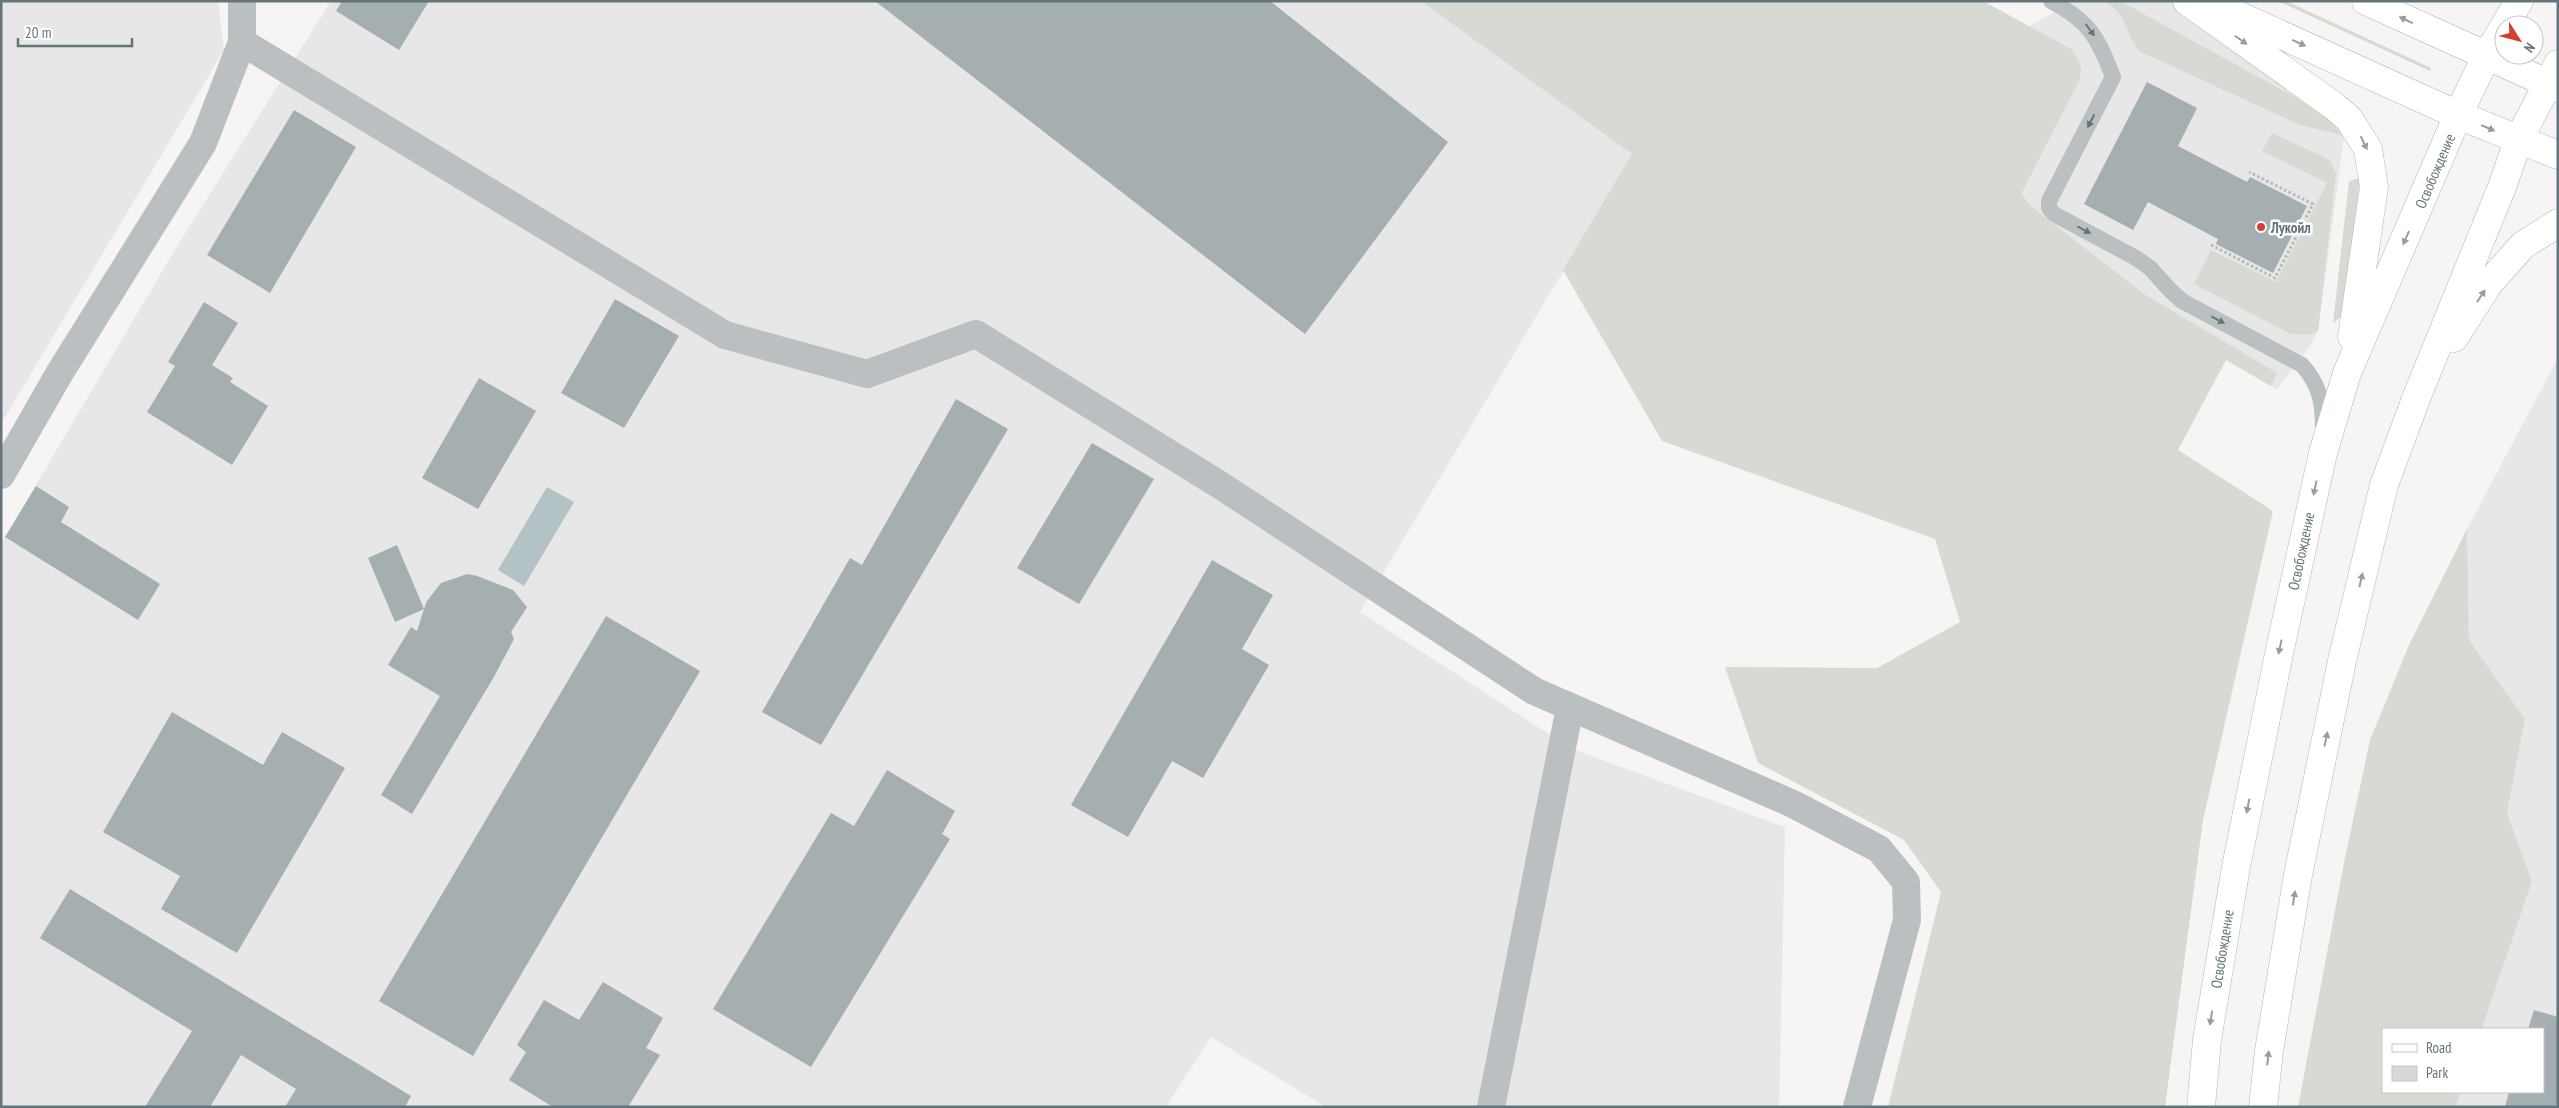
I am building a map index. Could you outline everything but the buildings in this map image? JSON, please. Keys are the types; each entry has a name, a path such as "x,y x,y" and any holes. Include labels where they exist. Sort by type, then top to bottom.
{"street":[{"path":"1,475 59,374 203,143 242,42 242,1"},
{"path":"2187,1 2334,106 2349,120 2368,149 2374,187 2347,374"},
{"path":"2207,1 2458,115 2518,141 2558,155"},
{"path":"2263,1107 2269,1050 2298,875 2342,661 2384,485 2417,396 2502,186 2518,141 2554,79 2486,57 2366,1"},
{"name":"Освобождение","path":"2512,15 2520,1"},
{"path":"242,42 725,335 867,374 976,334 1220,485 1534,691 1793,804 1878,849 1906,882 1907,920 1857,1107"},
{"name":"Освобождение","path":"2201,1107 2207,1040 2236,867 2280,649 2323,453 2347,374 2458,115 2494,44"},
{"path":"2417,396 2490,282 2524,246 2558,223"},
{"path":"1491,1107 1570,707"}],"lane":[{"path":"2051,1 2069,11 2088,26 2113,77 2049,201 2050,208 2054,214 2150,268 2182,301 2302,365 2313,378 2320,393 2323,408 2323,453"}],"path":[{"path":"2211,245 2275,278 2313,204 2249,172"}],"shaded area":[{"path":"1,1 218,1 224,50 1,424"},
{"path":"331,1 1421,1 1633,154 1360,612 1572,749 1785,827 1779,1107 1326,1107 1211,1037 1166,1107 1,1107 1,544 173,253"},
{"path":"2076,1 2173,1 2349,99 2318,331 2311,345 2277,389 2226,360 1955,148 2031,25"},
{"path":"2558,358 2558,1107 2456,1107 2461,1093 2544,1093 2544,1028 2482,1028 2532,881 2507,813 2525,719 2469,640 2467,529"},
{"path":"547,487 574,502 524,586 498,570"}],"green space":[{"path":"1421,1 1983,1 2073,50 2081,67 2080,79 2021,194 2032,207 2144,294 2277,373 2271,386 2226,360 2178,450 2273,511 2203,820 2165,1107 1888,1107 1941,892 1904,840 1758,763 1725,667 1877,668 1960,622 1935,539 1662,441 1563,270 1632,154"},
{"path":"2105,1 2120,1 2295,97 2329,119 2342,135 2300,125 2139,51 2118,13"},
{"path":"2278,1 2286,1 2431,68 2430,71"},
{"path":"2272,133 2324,157 2330,161 2336,174 2318,331 2308,335 2291,334 2194,284 2211,250 2276,282 2327,183 2262,151"},
{"path":"2360,178 2346,303 2341,317 2333,323 2349,181"},
{"path":"2467,529 2469,640 2525,719 2507,813 2532,881 2482,1028 2382,1028 2382,1093 2461,1093 2456,1107 2298,1107 2344,863 2370,740 2409,645"}],"place":[{"name":"Лукойл","path":"2261,227"}]}
